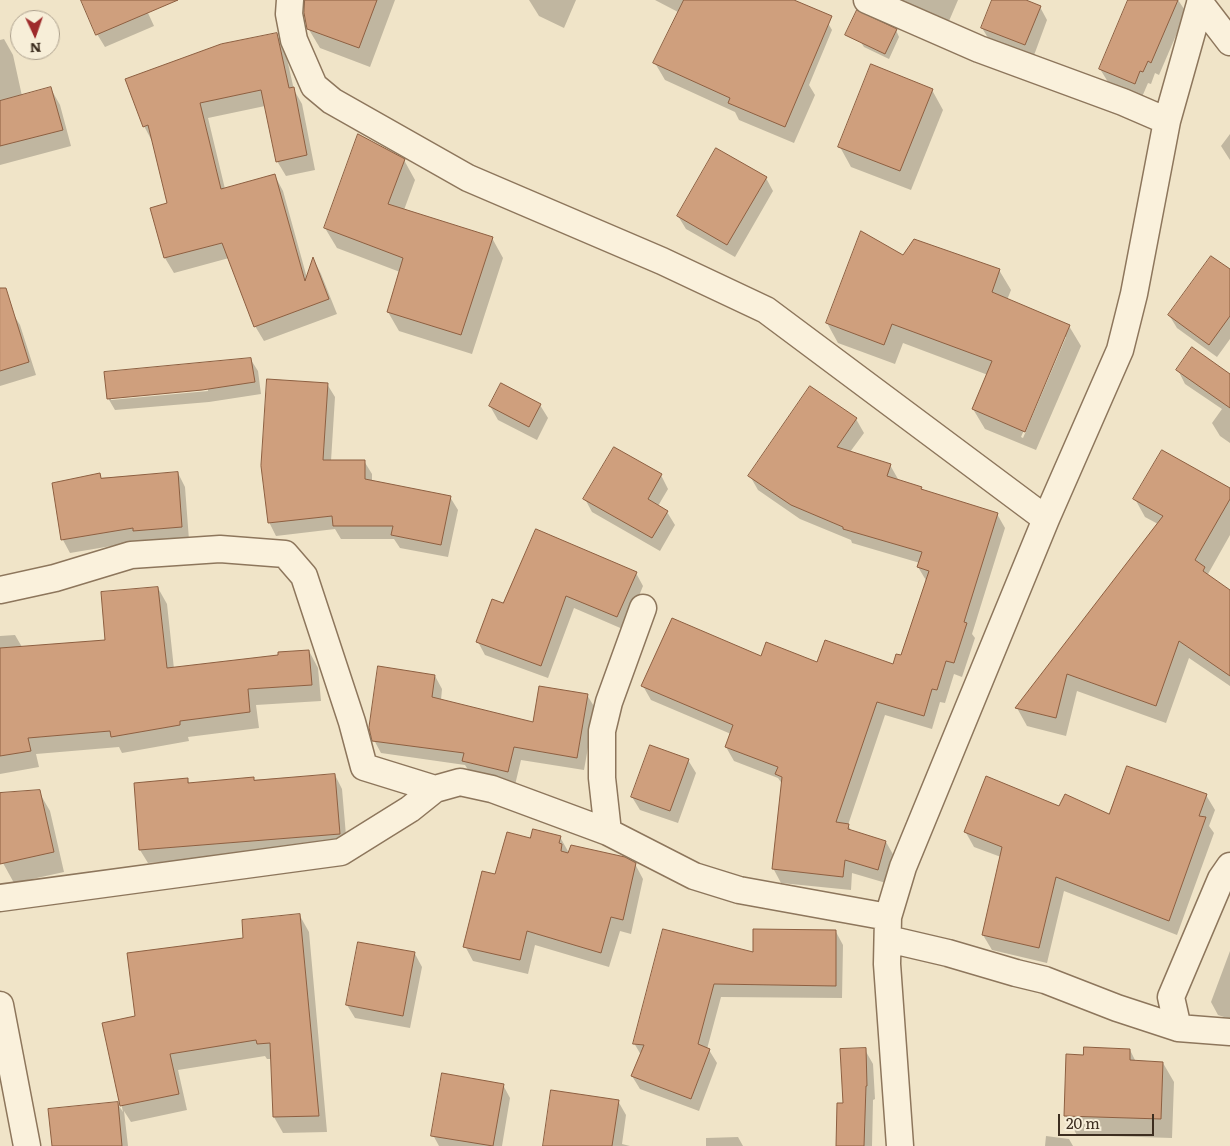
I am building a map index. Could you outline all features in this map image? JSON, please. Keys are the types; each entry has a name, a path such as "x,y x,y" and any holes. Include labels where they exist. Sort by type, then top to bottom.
{"street":[{"path":"290,0 289,14 294,40 314,86 332,101 468,178 662,261 766,310 1046,519"},
{"path":"867,0 979,49 1123,102 1167,121"},
{"path":"900,1146 888,964 888,928 903,867 1046,519 1120,350 1134,294 1167,121 1201,2"},
{"path":"1201,2 1230,42"},
{"path":"0,590 55,578 131,555 220,549 285,554 304,576 352,722 364,767 435,789"},
{"path":"608,832 602,778 602,731 609,702 643,608"},
{"path":"0,898 341,852 410,809 435,789 460,782 492,789 608,832 694,876 739,890 888,928 948,953 1045,980 1117,1008 1178,1028 1230,1032"},
{"path":"1178,1028 1171,997 1221,879 1230,866"},
{"path":"0,1005 27,1146"}],"building":[{"path":"81,0 178,0 96,35"},
{"path":"305,0 377,0 359,48 307,29 304,13"},
{"path":"684,0 794,0 832,16 785,127 728,103 730,98 653,63"},
{"path":"992,0 1026,0 1041,6 1025,45 981,28"},
{"path":"1128,0 1178,0 1151,63 1148,61 1143,72 1140,71 1135,84 1099,69"},
{"path":"857,10 897,29 885,54 845,35"},
{"path":"277,33 289,88 294,87 307,155 276,162 261,90 200,103 221,189 275,174 305,281 313,257 329,299 254,327 222,243 164,258 150,208 167,203 148,125 143,127 125,79 221,44"},
{"path":"871,64 933,89 900,171 838,147"},
{"path":"51,87 63,130 0,146 0,101"},
{"path":"358,134 405,159 388,204 493,237 461,335 387,312 403,258 324,228"},
{"path":"716,148 767,177 727,245 677,216"},
{"path":"861,231 903,255 914,239 1000,269 992,292 1070,325 1025,432 972,409 992,361 892,324 884,345 826,323"},
{"path":"1211,256 1230,269 1230,316 1209,345 1168,315"},
{"path":"0,288 6,288 29,362 0,371"},
{"path":"1192,347 1230,374 1230,408 1176,370"},
{"path":"251,358 255,382 202,390 107,399 104,372"},
{"path":"267,379 328,383 323,460 365,460 365,479 451,496 441,545 391,535 393,526 333,526 332,516 268,523 261,466"},
{"path":"501,383 541,404 529,427 489,406"},
{"path":"810,386 857,418 837,447 891,464 887,476 922,487 921,489 998,513 964,622 967,623 954,663 946,661 937,690 932,689 924,716 877,702 836,822 849,824 848,829 886,841 878,870 845,860 843,877 772,869 782,777 775,774 778,767 725,747 733,725 641,686 672,618 761,656 766,642 817,662 825,640 893,664 896,654 901,655 929,571 917,567 922,552 843,529 843,527 791,505 748,476"},
{"path":"614,447 662,474 648,499 668,511 652,538 583,499"},
{"path":"1162,450 1230,488 1230,499 1195,560 1205,567 1203,571 1230,590 1230,676 1179,641 1156,706 1067,674 1056,718 1015,708 1163,516 1133,499"},
{"path":"178,472 182,527 133,531 133,528 61,540 52,483 100,473 101,478"},
{"path":"536,529 637,572 617,617 566,596 541,666 476,642 492,599 503,603"},
{"path":"158,587 167,668 278,655 278,652 309,650 312,685 248,689 250,712 180,721 180,725 111,737 110,731 28,738 31,751 0,756 0,648 105,640 101,592"},
{"path":"378,666 435,675 432,697 533,722 539,686 588,694 577,758 514,747 508,772 462,761 464,753 372,741 369,728"},
{"path":"650,745 689,759 670,811 631,797"},
{"path":"1127,766 1207,794 1199,816 1206,817 1169,921 1056,877 1039,948 982,935 1002,847 964,832 986,776 1059,806 1065,794 1109,814"},
{"path":"335,774 340,834 139,850 134,783 188,778 188,783 254,777 254,780"},
{"path":"40,790 54,852 0,864 0,793"},
{"path":"533,829 561,836 559,843 562,844 561,851 568,853 571,845 625,857 636,863 623,920 611,917 601,953 527,931 520,960 463,947 482,871 495,874 507,832 530,838"},
{"path":"300,914 319,1116 273,1117 270,1043 257,1044 256,1040 170,1054 179,1094 120,1106 102,1023 135,1016 127,953 243,938 242,920"},
{"path":"663,929 753,952 753,929 836,930 836,986 714,984 698,1044 710,1049 691,1099 631,1076 644,1045 633,1044"},
{"path":"358,942 415,952 403,1016 346,1005"},
{"path":"1084,1047 1130,1049 1130,1060 1163,1062 1161,1119 1064,1116 1066,1054 1083,1055"},
{"path":"866,1048 867,1086 864,1146 836,1146 837,1103 843,1103 840,1049"},
{"path":"442,1073 504,1084 493,1146 431,1136"},
{"path":"551,1090 619,1100 612,1146 543,1146"},
{"path":"118,1102 122,1146 52,1146 48,1109"}]}
